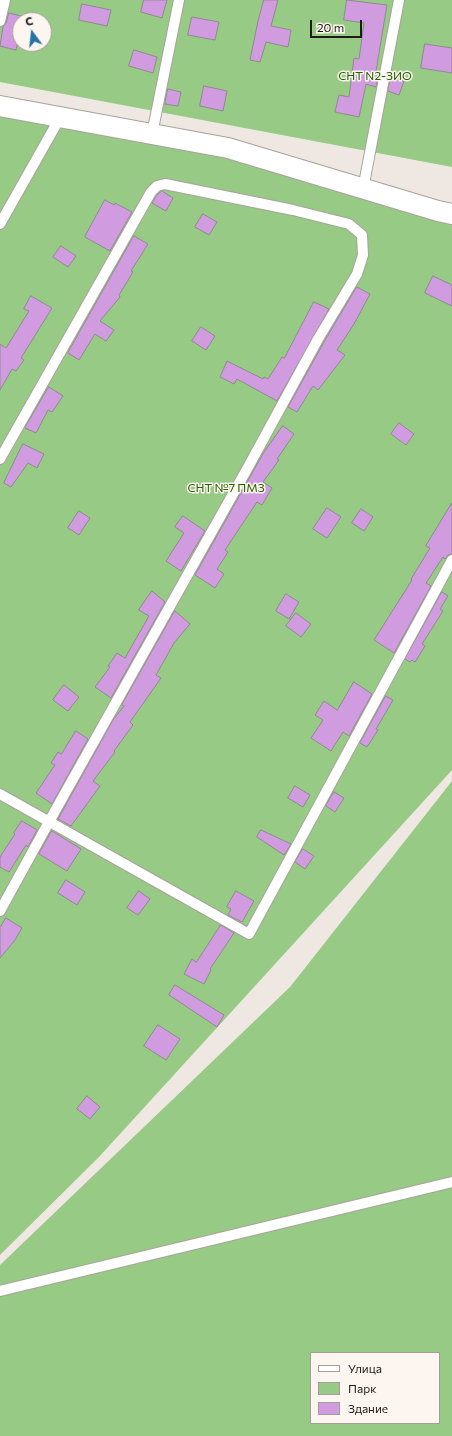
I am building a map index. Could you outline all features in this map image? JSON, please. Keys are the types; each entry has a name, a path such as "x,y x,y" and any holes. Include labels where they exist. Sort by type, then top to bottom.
{"street":[{"path":"0,106 228,148 452,214"}],"lane":[{"path":"0,21 4,0"},
{"path":"152,134 179,0"},
{"path":"363,189 399,0"},
{"path":"0,224 57,123"},
{"path":"0,459 151,192 157,186 165,184 293,210 349,224 362,235 363,255 357,274 318,339 0,911"},
{"path":"0,794 249,934 452,560"},
{"path":"0,1291 452,1182"}],"green space":[{"name":"СНТ N2-ЗИО","path":"0,0 452,0 452,167 0,82"},
{"name":"СНТ №7 ПМЗ","path":"0,116 152,134 452,206 452,770 99,1157 0,1255"},
{"path":"452,781 452,1436 0,1436 0,1265 290,987"}],"building":[{"path":"144,0 167,0 162,18 141,12"},
{"path":"264,0 278,0 271,26 291,30 288,47 266,42 260,62 250,60"},
{"path":"347,0 387,5 376,71 379,72 376,87 366,84 359,117 335,112 339,95 349,97 354,58 359,59 364,23 344,20"},
{"path":"82,4 111,10 107,26 79,20"},
{"path":"9,13 12,14 12,49 0,46 3,27"},
{"path":"192,17 219,22 215,40 188,35"},
{"path":"425,44 452,48 452,73 421,68"},
{"path":"134,50 157,57 153,73 129,66"},
{"path":"391,76 404,81 399,95 388,91"},
{"path":"204,86 227,91 223,111 200,106"},
{"path":"168,89 181,92 178,106 165,104"},
{"path":"162,191 173,198 166,211 152,203 156,196"},
{"path":"105,200 114,205 115,203 132,212 110,251 85,237"},
{"path":"203,214 217,222 209,235 195,227"},
{"path":"134,236 148,244 131,271 133,272 119,295 120,297 100,321 114,330 106,341 95,334 79,360 68,353"},
{"path":"61,246 76,256 68,267 53,257"},
{"path":"433,276 452,285 452,306 425,293"},
{"path":"357,287 370,294 354,324 337,350 345,355 318,390 313,386 297,412 288,407"},
{"path":"31,296 52,308 21,358 24,360 16,371 12,369 0,390 0,344 6,348 29,311 24,309"},
{"path":"314,302 329,309 277,401 237,379 234,384 220,377 227,361 263,379 264,377 268,379 282,357 284,358"},
{"path":"201,327 215,336 206,350 192,341"},
{"path":"49,387 63,396 52,412 48,410 36,433 25,428"},
{"path":"399,423 414,434 406,445 391,434"},
{"path":"283,426 294,434 277,459 279,460 263,482 272,488 262,505 257,502 225,550 228,552 217,569 224,574 215,588 195,575 264,452"},
{"path":"23,444 44,454 37,468 28,463 11,487 4,483"},
{"path":"452,503 452,554 448,555 445,559 443,557 426,583 431,586 394,653 374,640 412,580 411,579 430,548 426,546"},
{"path":"327,508 341,517 327,538 313,529"},
{"path":"361,509 373,517 364,531 352,523"},
{"path":"79,511 90,518 79,535 68,528"},
{"path":"183,516 205,531 181,571 166,561 184,533 175,527"},
{"path":"152,591 165,602 111,698 95,687 110,667 108,666 117,653 125,658 149,616 139,610"},
{"path":"442,592 448,596 440,609 443,611 422,644 425,646 415,662 412,660 410,662 405,659"},
{"path":"286,594 299,602 289,619 276,611"},
{"path":"175,611 190,624 174,643 156,675 161,678 130,722 133,725 93,781 100,786 71,826 58,819 113,720 124,706 122,705"},
{"path":"296,613 311,624 301,637 286,626"},
{"path":"354,682 372,694 349,736 343,732 331,751 311,738 323,720 315,715 324,701 337,710"},
{"path":"64,685 79,697 68,711 53,700"},
{"path":"386,696 393,700 376,729 378,730 367,747 360,743"},
{"path":"76,731 88,739 52,804 36,793 55,765 51,763 58,752 61,754"},
{"path":"295,786 310,795 303,807 288,798"},
{"path":"334,792 344,798 335,812 326,806"},
{"path":"22,821 37,830 28,847 26,845 9,872 0,867 0,857"},
{"path":"261,830 291,844 284,855 257,837"},
{"path":"52,831 81,849 67,871 39,854"},
{"path":"303,849 314,856 305,869 295,862"},
{"path":"66,880 85,892 77,905 58,893"},
{"path":"139,891 150,899 138,915 127,908"},
{"path":"236,891 254,901 242,922 228,915 231,909 227,907"},
{"path":"6,918 22,928 15,940 0,958 0,928"},
{"path":"221,925 234,933 210,969 211,970 204,984 184,974 192,959 196,962"},
{"path":"175,985 224,1015 217,1027 169,995"},
{"path":"158,1025 180,1039 166,1060 144,1046"},
{"path":"87,1096 100,1107 90,1119 77,1109"}]}
